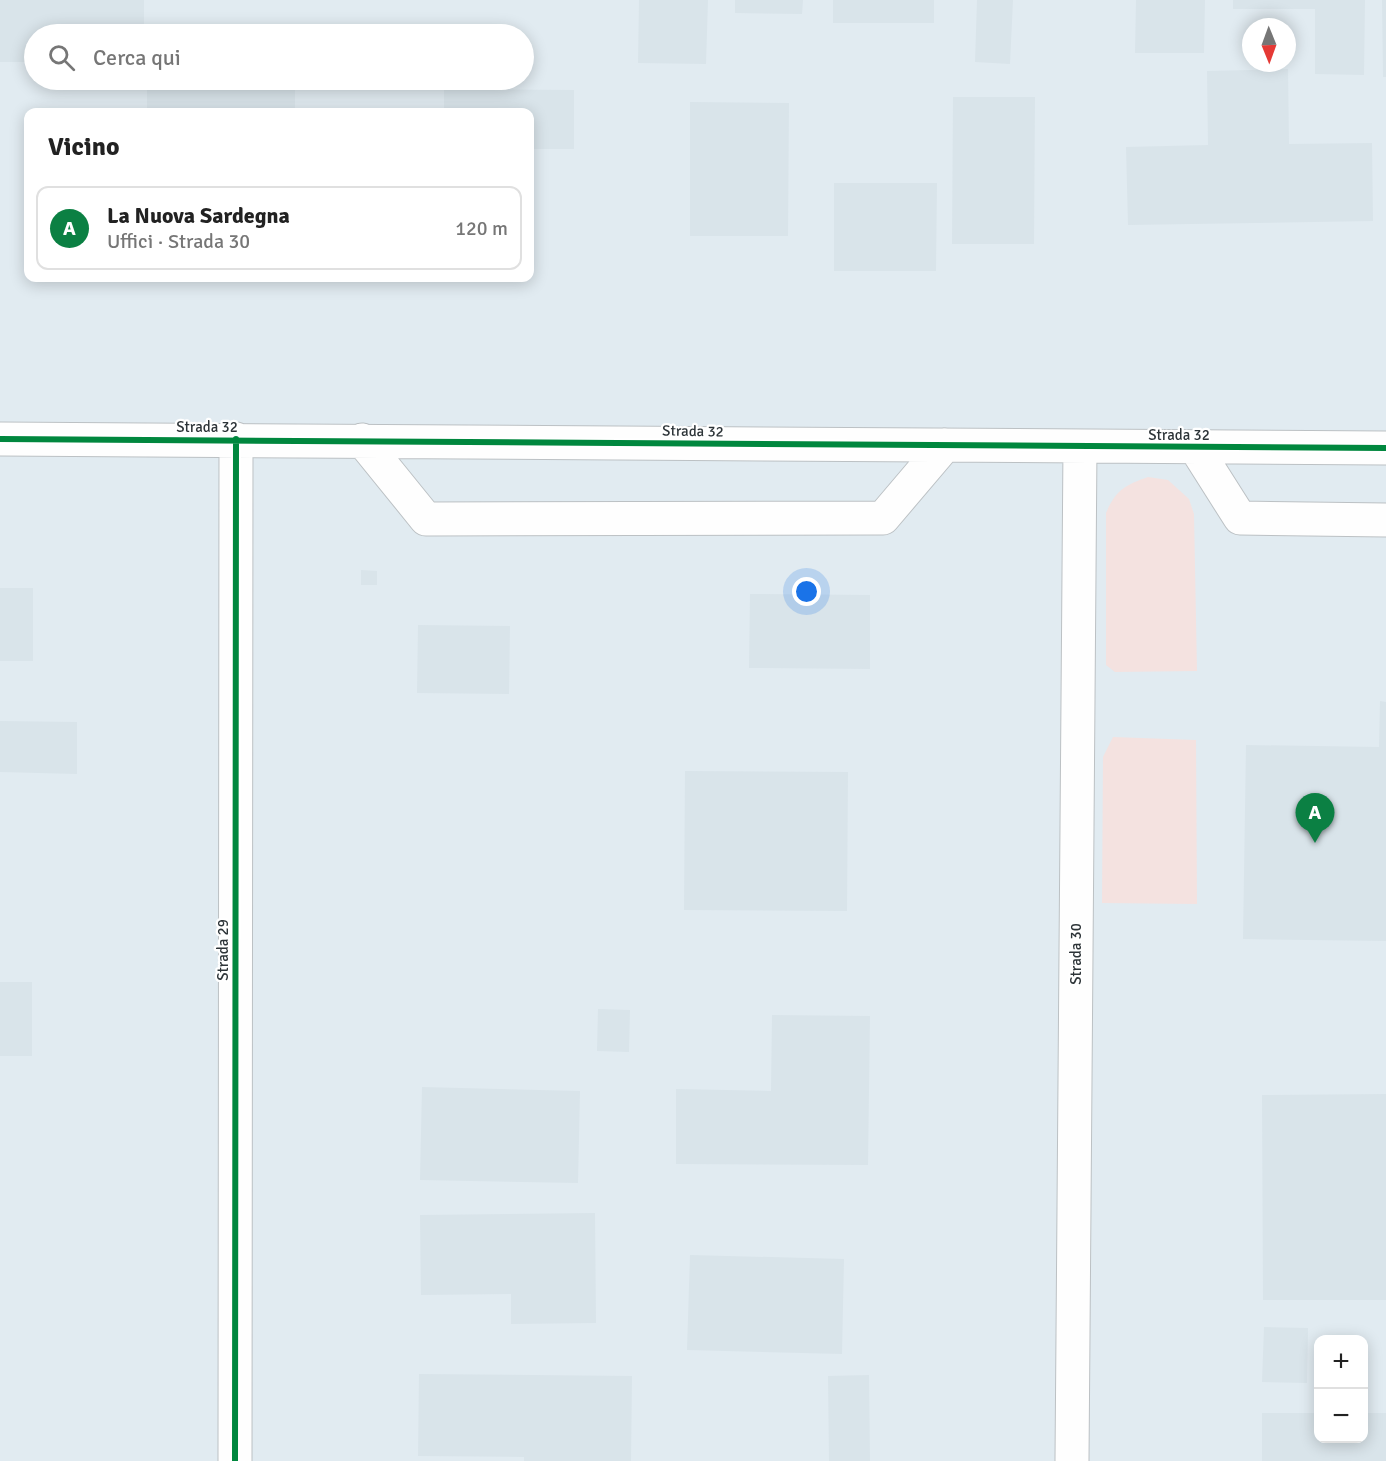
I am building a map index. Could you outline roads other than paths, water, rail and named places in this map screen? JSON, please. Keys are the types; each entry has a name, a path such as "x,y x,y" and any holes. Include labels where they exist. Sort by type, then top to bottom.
{"street":[{"name":"Strada 32","path":"0,438 1386,448"},
{"name":"Strada 29","path":"235,1461 236,439"},
{"path":"362,440 426,519 883,518 945,445"},
{"name":"Strada 30","path":"1072,1461 1080,446"},
{"path":"1195,447 1240,518 1386,520"}],"place":[{"name":"La Nuova Sardegna","path":"1315,843"}]}
